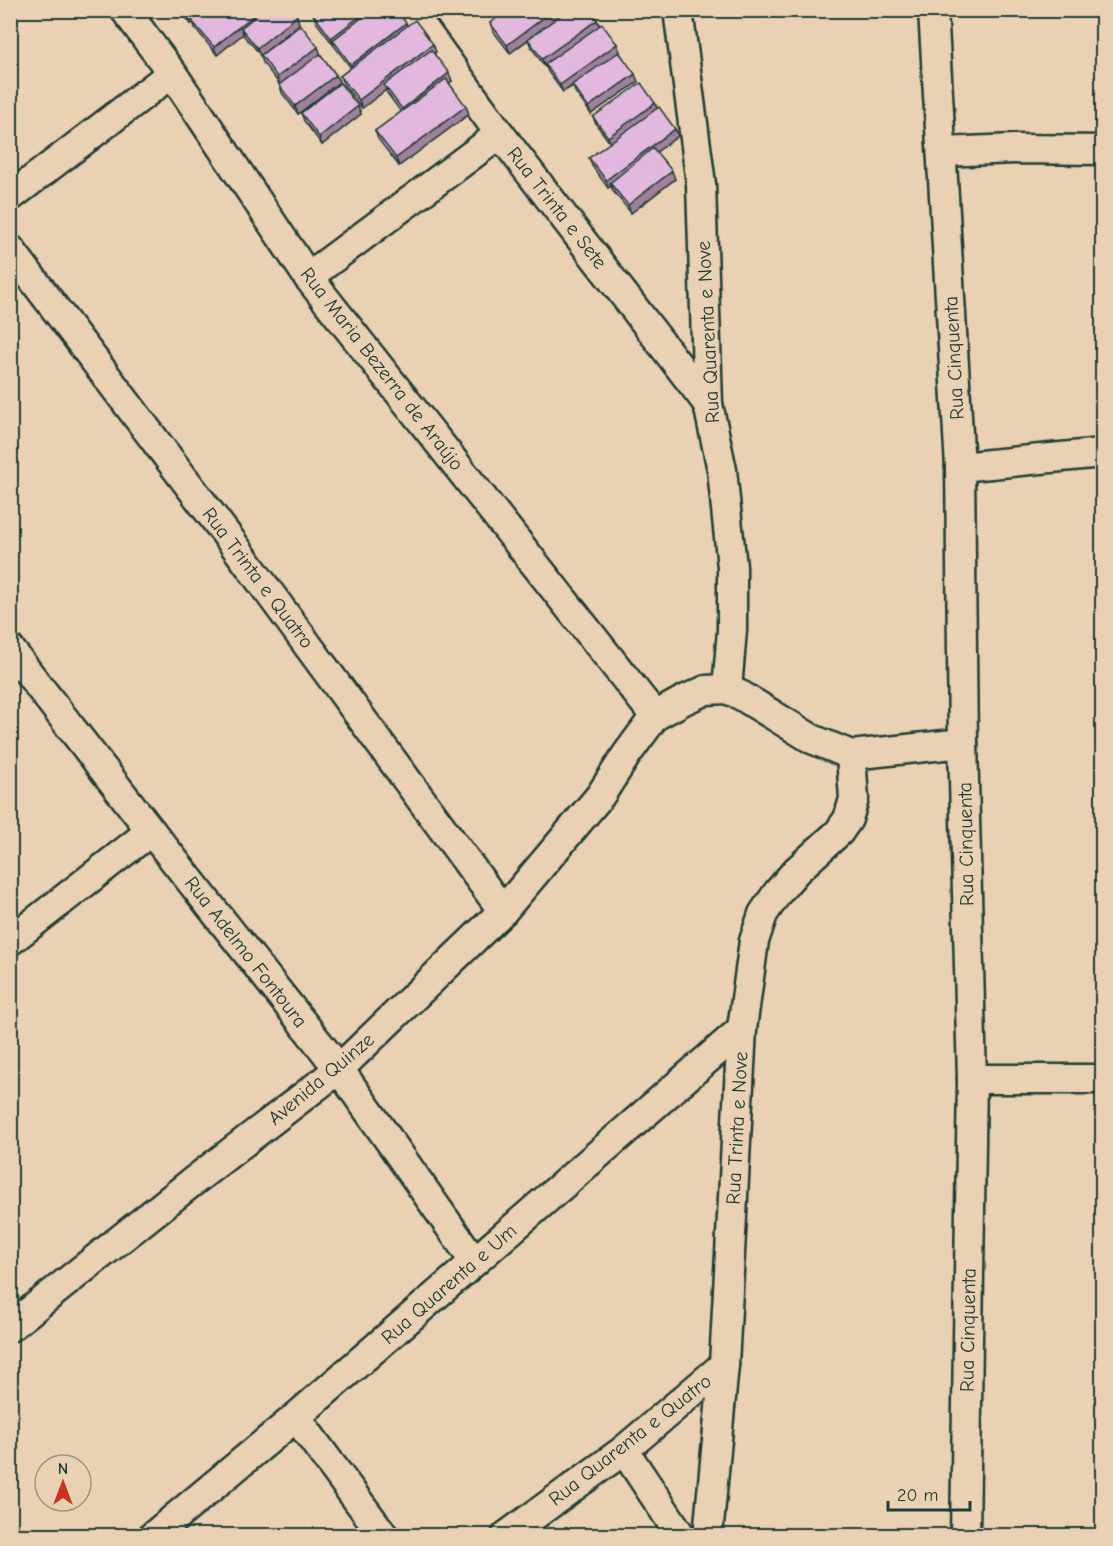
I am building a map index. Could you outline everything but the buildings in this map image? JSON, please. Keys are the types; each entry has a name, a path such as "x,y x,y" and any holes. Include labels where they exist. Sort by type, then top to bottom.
{"street":[{"name":"Rua Maria Bezerra de Araújo","path":"125,10 172,73 308,277 655,716"},
{"name":"Rua Trinta e Sete","path":"410,10 500,134 708,404"},
{"name":"Rua Quarenta e Nove","path":"678,10 700,184 708,404 722,470 732,567 732,630 727,689"},
{"name":"Rua Cinquenta","path":"933,10 960,467 963,743 972,1079 965,1536"},
{"path":"10,197 172,73"},
{"path":"308,277 500,134"},
{"path":"942,152 1015,149 1102,150"},
{"name":"Rua Trinta e Quatro","path":"10,249 222,528 503,910"},
{"path":"960,467 1102,453"},
{"name":"Rua Adelmo Fontoura","path":"10,649 339,1069 474,1261"},
{"path":"655,716 706,690 727,689 812,739 851,755 963,743"},
{"name":"Avenida Quinze","path":"10,1327 339,1069 503,910 600,796 655,716"},
{"name":"Rua Trinta e Nove","path":"708,1536 724,1365 742,1029 754,941 764,914 778,892 796,871 839,832 848,819 854,799 851,755"},
{"path":"10,940 151,831"},
{"name":"Rua Quarenta e Um","path":"153,1536 296,1417 742,1029"},
{"path":"972,1079 1102,1079"},
{"name":"Rua Quarenta e Quatro","path":"506,1536 624,1450 724,1365"},
{"path":"296,1417 384,1536"},
{"path":"624,1450 681,1536"}]}
